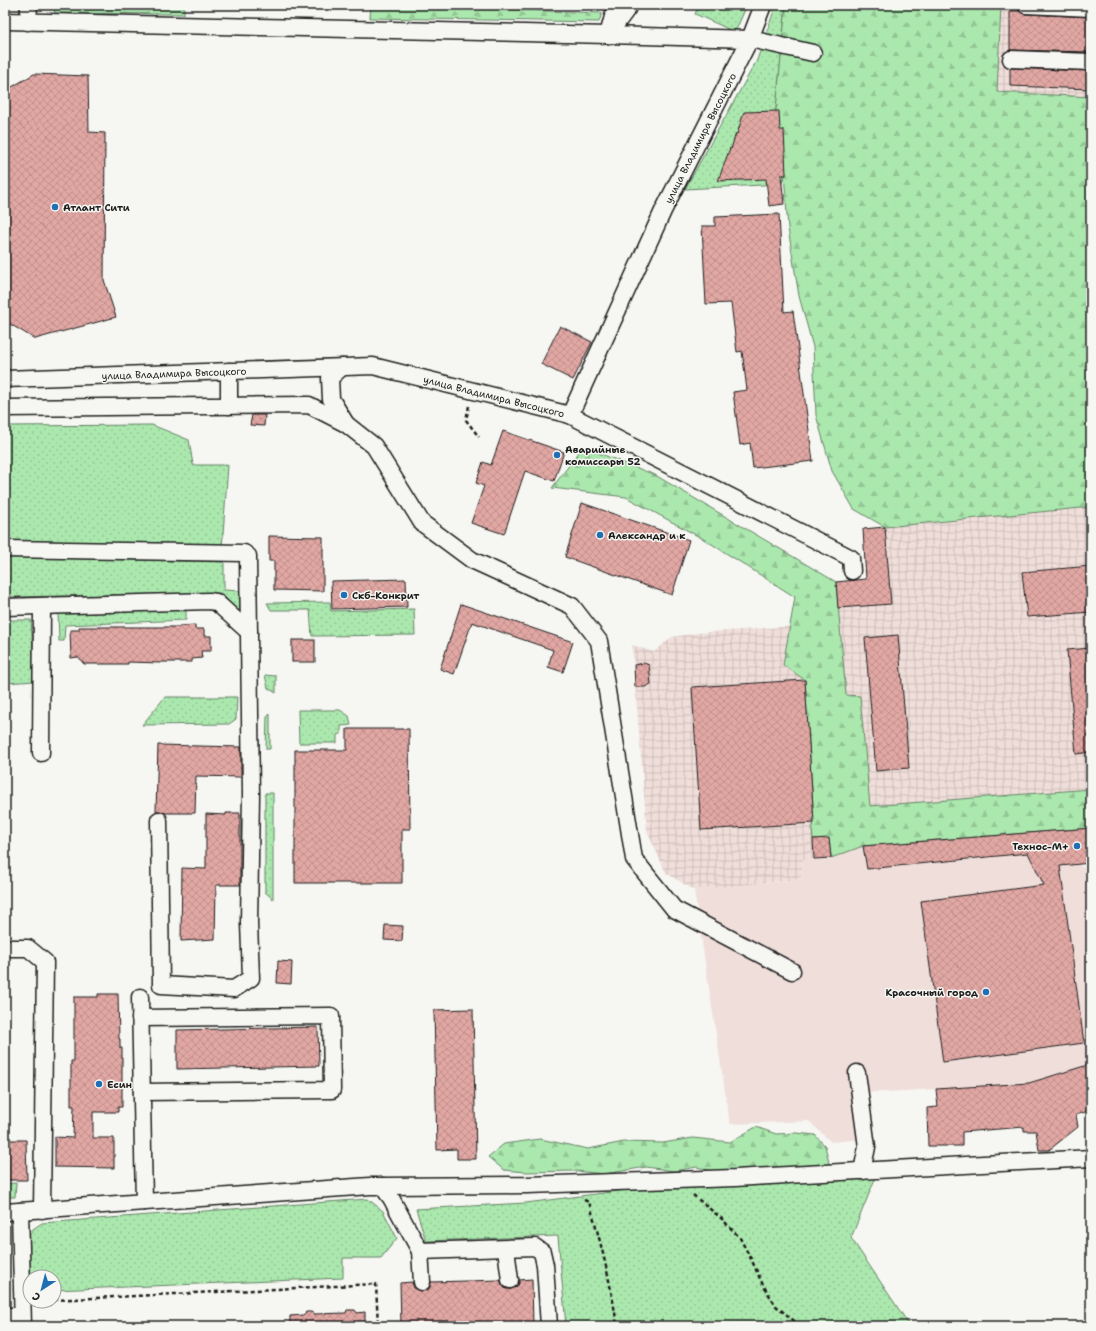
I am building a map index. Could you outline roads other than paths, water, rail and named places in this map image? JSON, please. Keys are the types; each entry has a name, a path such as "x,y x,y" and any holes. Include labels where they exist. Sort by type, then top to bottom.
{"street":[{"path":"28,22 29,5"},
{"name":"улица Владимира Высоцкого","path":"5,379 373,366 570,414 663,211 750,39 763,5"},
{"path":"1026,5 1091,8"},
{"path":"608,35 620,6"},
{"path":"5,21 750,39 813,53"},
{"path":"1012,60 1091,62"},
{"path":"342,367 330,378 330,385 331,399 346,424"},
{"path":"229,371 229,406"},
{"path":"5,408 309,405 346,424 374,446 422,522 472,560 572,606 599,641 634,859 674,909 792,971"},
{"path":"570,414 851,558 852,571"},
{"path":"5,549 244,553 248,556 251,794 249,923 251,978 234,989 161,985 158,820"},
{"path":"5,607 209,601 216,602 249,632"},
{"path":"41,753 42,606"},
{"path":"5,948 28,948 45,962 42,1210"},
{"path":"140,997 144,1202"},
{"path":"140,1018 331,1016 332,1090 142,1092"},
{"path":"857,1073 867,1147 862,1171"},
{"path":"5,1316 22,1321 12,1212 362,1187 527,1185 735,1178 1091,1158"},
{"path":"382,1186 391,1198 420,1251 422,1282"},
{"path":"420,1251 535,1247 542,1252 545,1265 549,1326"},
{"path":"506,1249 510,1280"}],"place":[{"name":"Атлант Сити","path":"55,207"},
{"name":"Аварийные комиссары 52","path":"557,455"},
{"name":"Александр и к","path":"600,535"},
{"name":"Скб-Конкрит","path":"344,595"},
{"name":"Технос-М+","path":"1077,846"},
{"name":"Красочный город","path":"986,992"},
{"name":"Есин","path":"99,1084"}]}
